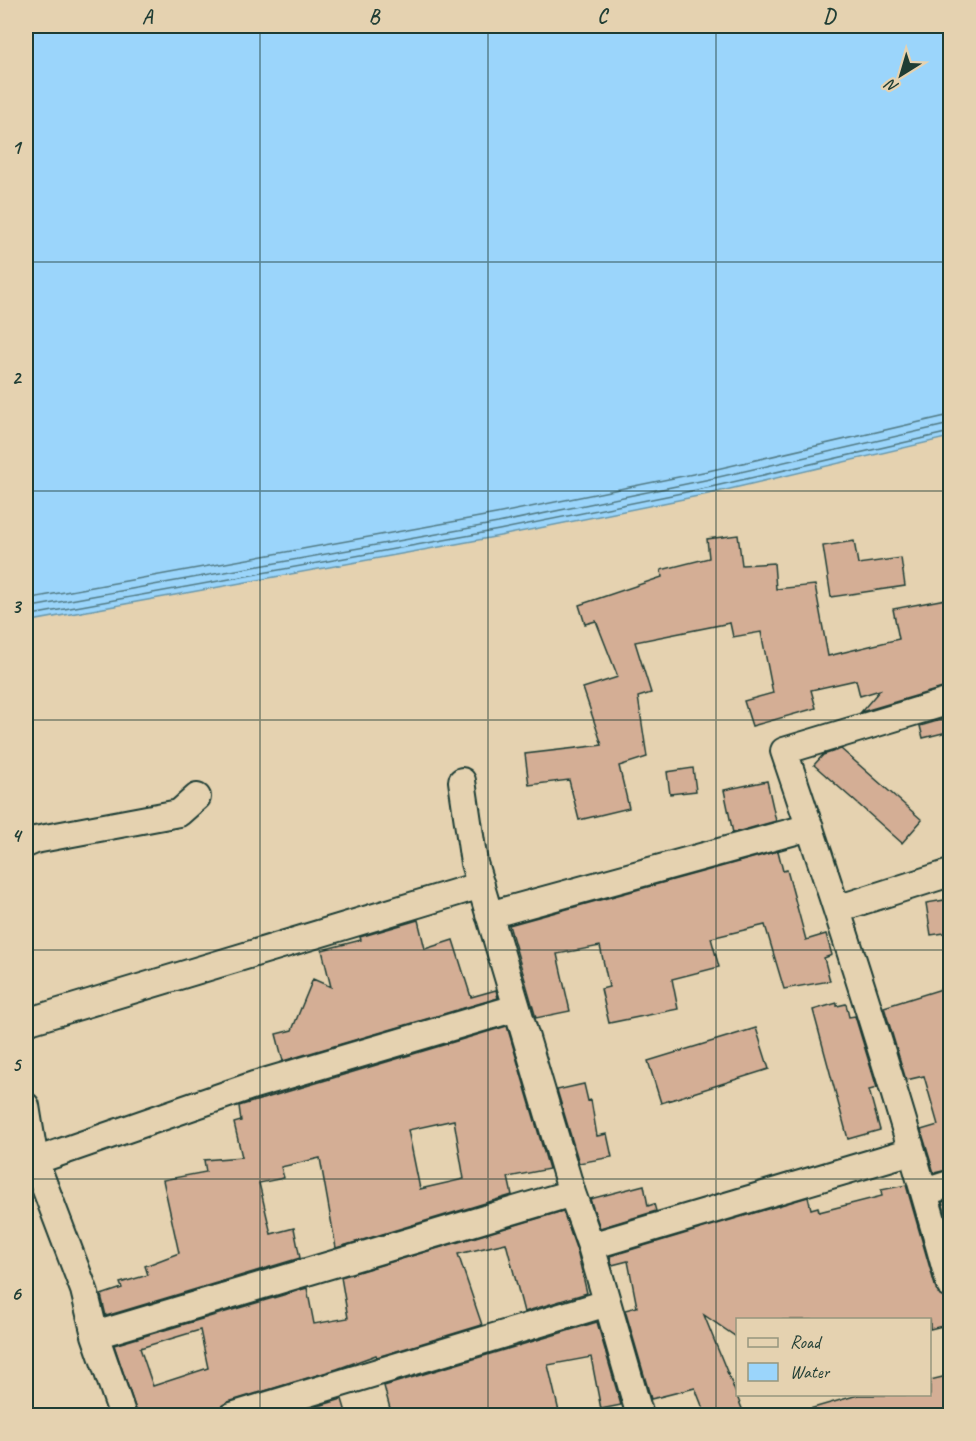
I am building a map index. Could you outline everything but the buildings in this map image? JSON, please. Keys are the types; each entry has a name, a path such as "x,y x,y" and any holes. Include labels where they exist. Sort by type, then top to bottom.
{"street":[{"path":"951,702 784,751 837,909 925,1192 951,1284"},
{"path":"462,781 474,863 572,1193 591,1246 636,1414"},
{"path":"26,844 35,840 179,813 197,797"},
{"path":"489,915 810,827"},
{"path":"837,909 951,873"},
{"path":"26,1022 481,885"},
{"path":"35,1161 254,1085 516,1008"},
{"path":"26,1106 35,1161 84,1290 95,1335 123,1416"},
{"path":"591,1246 912,1151"},
{"path":"925,1192 951,1184"},
{"path":"95,1335 572,1193"},
{"path":"232,1416 607,1303"}],"water":[{"path":"26,26 950,26 950,437 713,493 500,536 26,622"}]}
